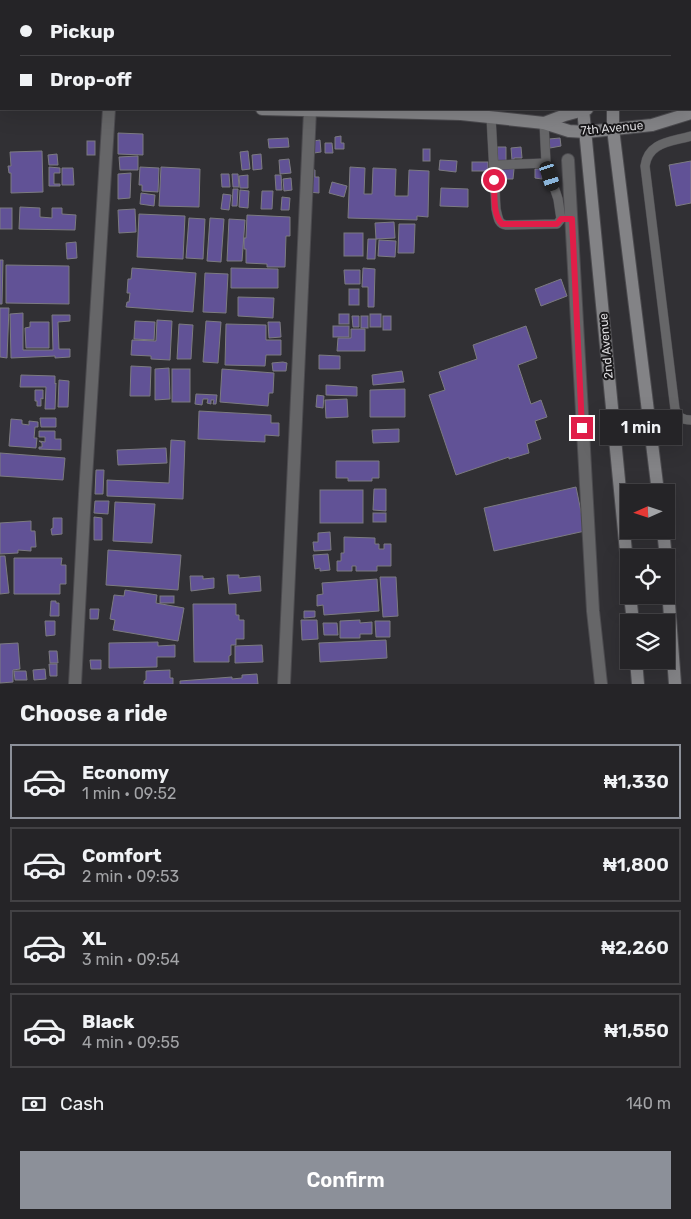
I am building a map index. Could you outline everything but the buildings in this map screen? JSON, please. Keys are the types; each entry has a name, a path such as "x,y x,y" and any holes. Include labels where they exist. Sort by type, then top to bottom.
{"street":[{"path":"75,684 109,110"},
{"name":"7th Avenue","path":"286,110 461,112 544,123 569,131 586,132 652,125 691,112"},
{"path":"544,123 580,110"},
{"name":"2nd Avenue","path":"583,110 626,549"},
{"path":"613,110 613,129 657,484"},
{"path":"284,684 310,111"},
{"path":"568,160 566,219 592,602 601,684"},
{"path":"669,604 674,684"},
{"path":"637,669 638,684"}],"lane":[{"path":"491,117 496,209 499,221 502,224 557,224 566,219 546,163 544,123"},
{"path":"691,136 654,148 646,158 645,166 675,409 677,415 683,420 691,420"},
{"path":"494,165 546,163"}],"route":[{"path":"494,180 496,209 499,221 502,224 557,224 561,219 572,219 582,428"}]}
